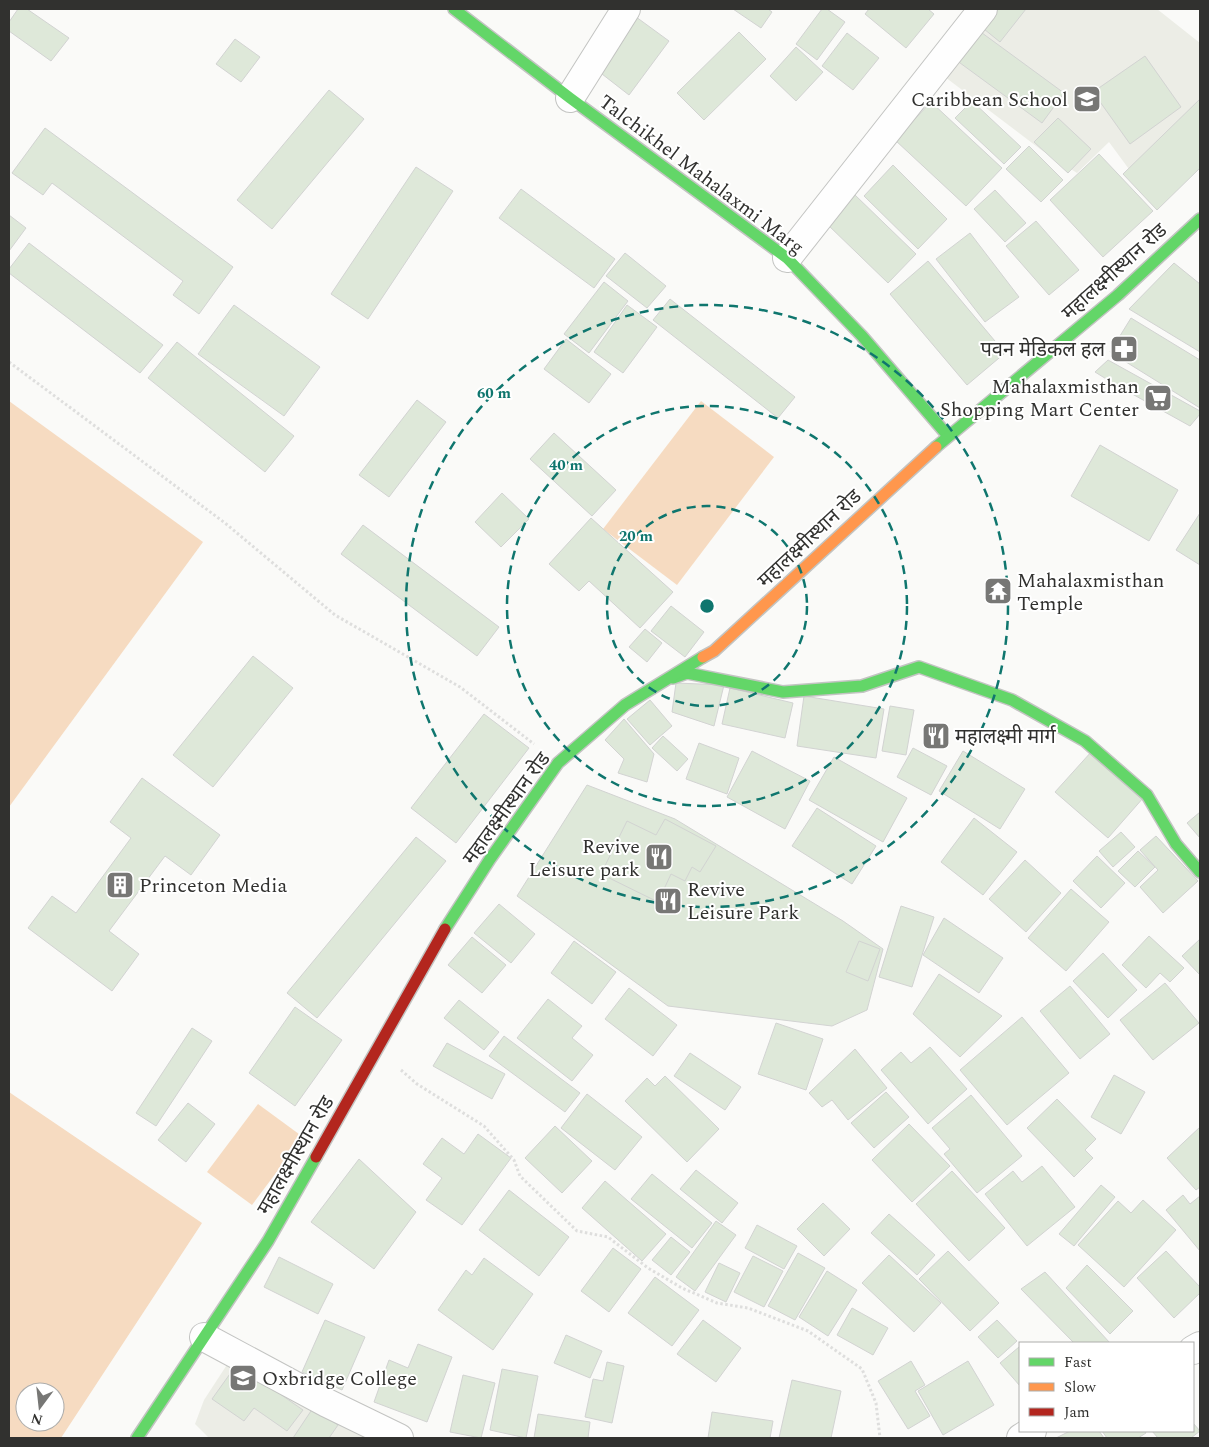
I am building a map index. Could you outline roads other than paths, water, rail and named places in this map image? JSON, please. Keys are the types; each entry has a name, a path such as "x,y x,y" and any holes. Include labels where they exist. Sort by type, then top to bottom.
{"street":[{"name":"Talchikhel Mahalaxmi Marg","path":"454,9 570,98 787,258 862,336 948,436"},
{"path":"570,98 626,9"},
{"path":"787,258 983,9"},
{"name":"महालक्ष्मीस्थान रोड","path":"137,1438 268,1240 446,928 558,763 625,705 660,682 714,651 948,436 1118,295 1200,219"},
{"path":"660,682 687,672 784,692 862,686 919,667 1012,700 1085,741 1147,795 1176,844 1200,872"},
{"path":"204,1336 327,1403 399,1438"}],"place":[{"name":"Caribbean School","path":"1087,99"},
{"name":"पवन मेडिकल हल","path":"1124,349"},
{"name":"Mahalaxmisthan Shopping Mart Center","path":"1158,398"},
{"name":"Mahalaxmisthan Temple","path":"998,591"},
{"name":"महालक्ष्मी मार्ग","path":"936,736"},
{"name":"Revive Leisure park","path":"659,857"},
{"name":"Princeton Media","path":"120,885"},
{"name":"Revive Leisure Park","path":"668,901"},
{"name":"Oxbridge College","path":"243,1378"}]}
